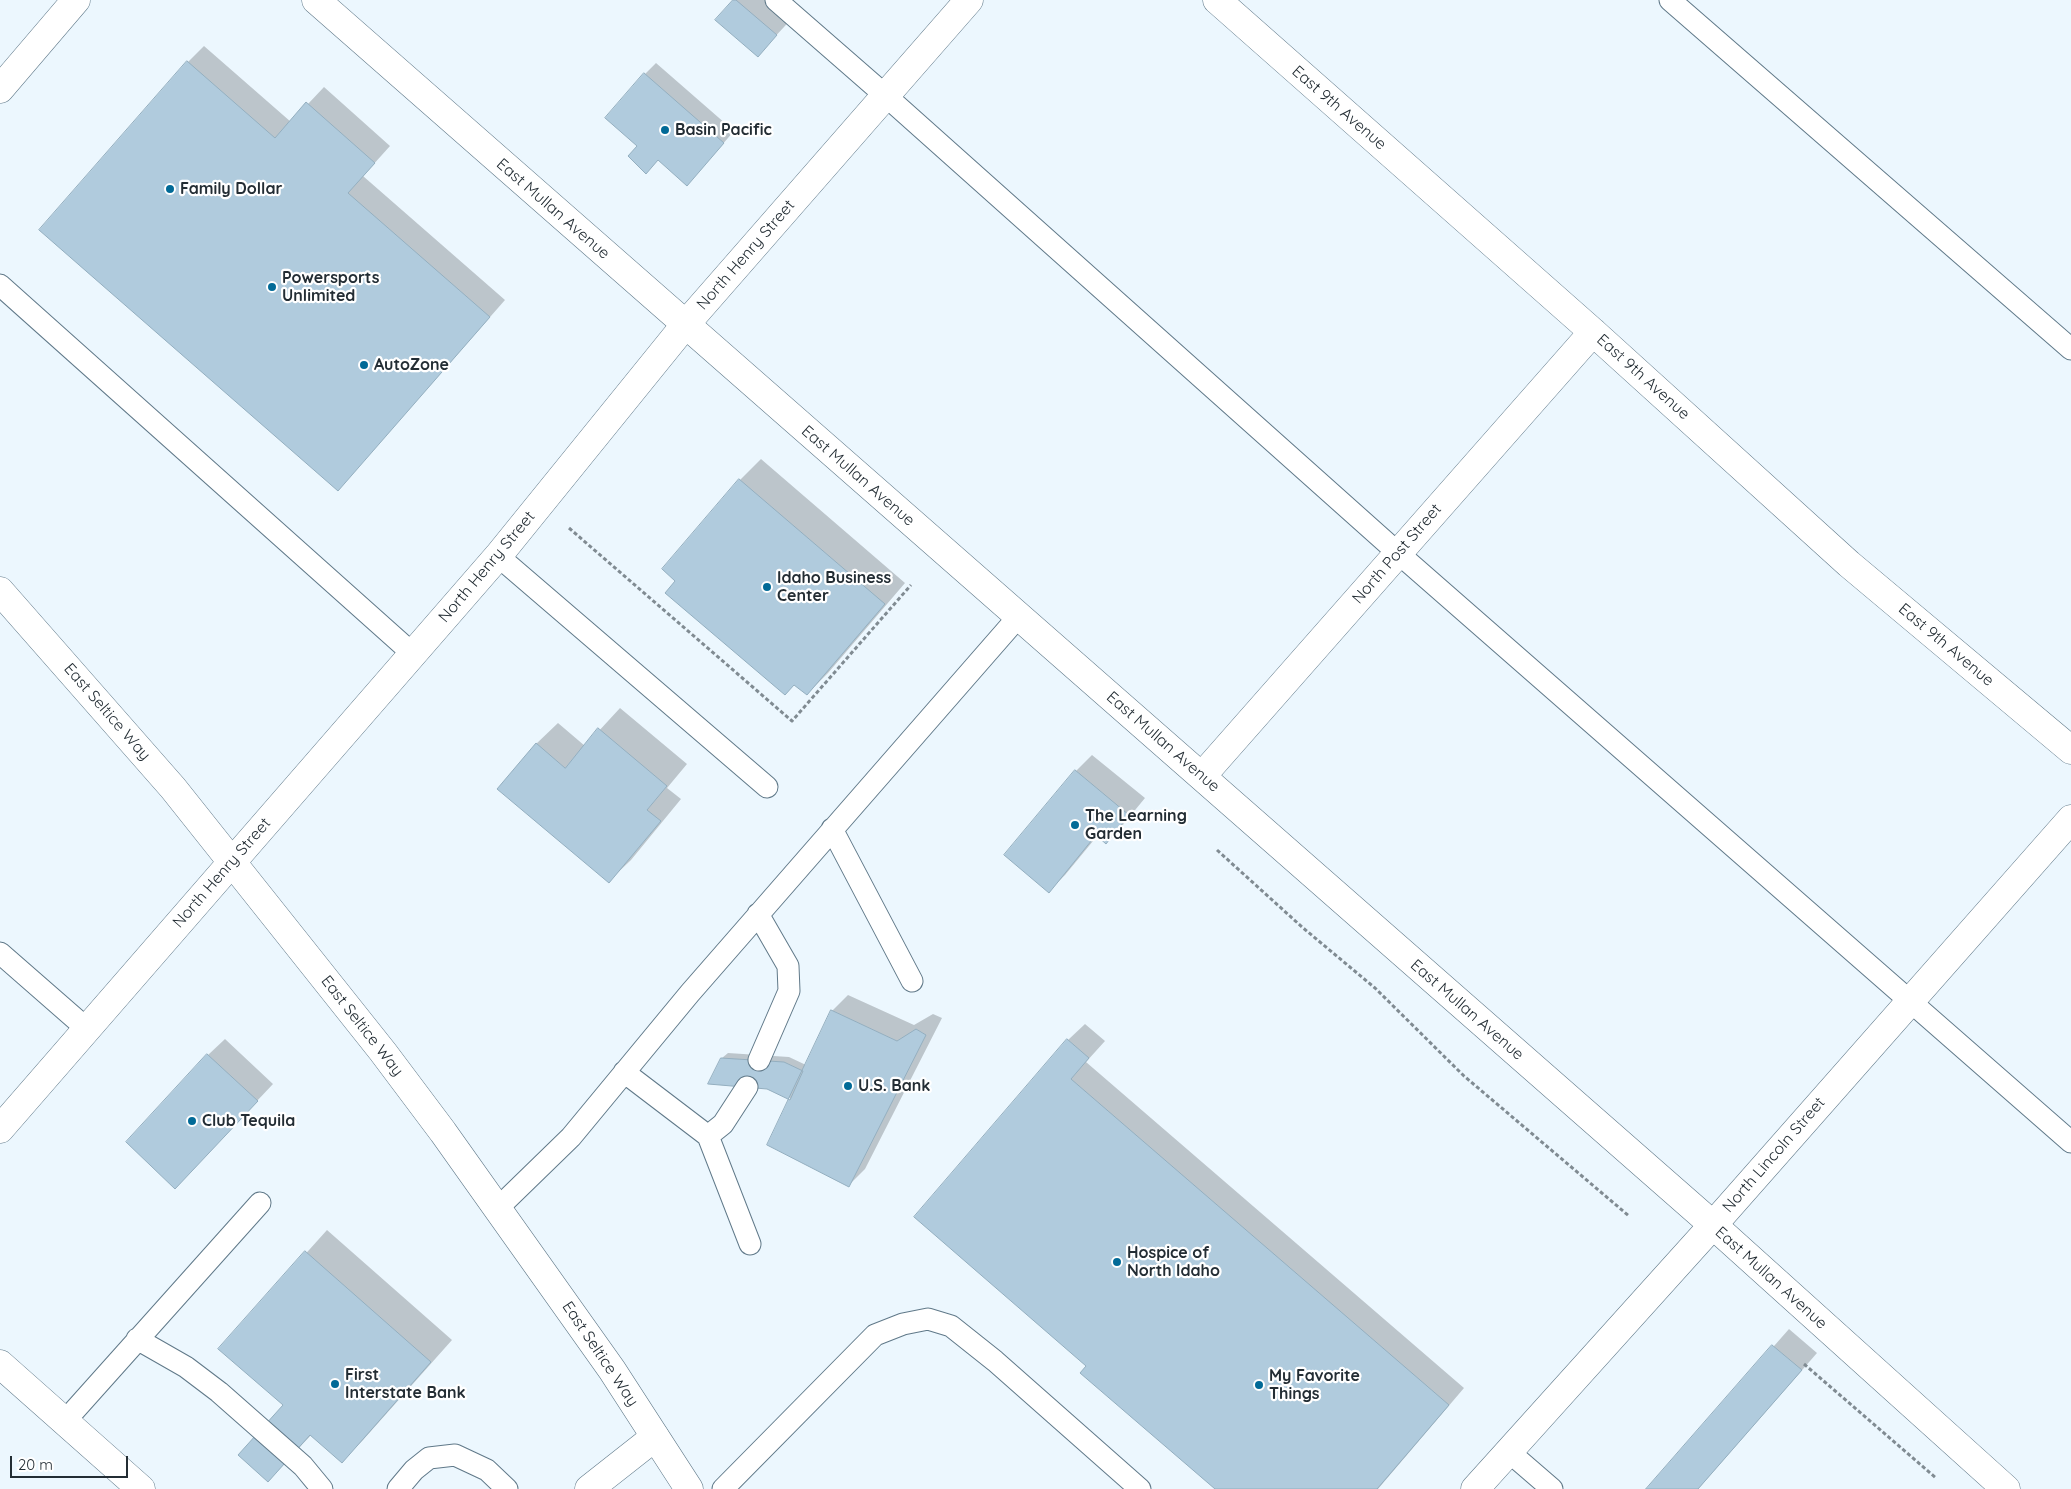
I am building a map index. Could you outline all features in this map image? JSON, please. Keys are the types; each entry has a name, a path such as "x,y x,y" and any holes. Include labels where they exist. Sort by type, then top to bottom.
{"street":[{"path":"0,89 76,0"},
{"name":"East Mullan Avenue","path":"316,0 1202,776 1712,1226 2006,1489"},
{"name":"North Henry Street","path":"0,1129 498,556 685,325 969,0"},
{"name":"East 9th Avenue","path":"1217,0 1593,332 1850,564 2071,750"},
{"name":"North Post Street","path":"1202,776 1593,332"},
{"name":"East Seltice Way","path":"0,591 173,788 383,1052 444,1132 612,1370 689,1489"},
{"name":"North Lincoln Street","path":"1475,1489 1712,1226 2071,819"},
{"path":"0,1364 141,1489"},
{"path":"590,1489 655,1437"}],"lane":[{"path":"776,0 1398,553 2071,1142"},
{"path":"1670,0 2071,349"},
{"path":"0,284 412,654"},
{"path":"498,556 766,787"},
{"path":"498,1208 571,1137 758,914 1019,616"},
{"path":"832,829 912,980"},
{"path":"758,914 788,966 789,991 759,1060"},
{"path":"0,954 87,1029"},
{"path":"624,1072 708,1136 750,1244"},
{"path":"708,1136 723,1124 747,1087"},
{"path":"64,1421 260,1202"},
{"path":"723,1489 875,1335 903,1324 928,1319 951,1326 995,1361 1140,1489"},
{"path":"137,1339 186,1367 218,1392 303,1466 322,1489"},
{"path":"1508,1451 1552,1489"},
{"path":"398,1489 414,1470 429,1458 455,1455 486,1470 507,1489"}],"path":[{"path":"569,528 792,721 911,585"},
{"path":"1217,850 1375,988 1464,1076 1628,1216"},
{"path":"1804,1364 1936,1478"}],"building":[{"path":"733,0 736,0 777,35 758,57 715,20"},
{"path":"187,61 275,138 306,102 375,163 348,193 490,317 338,491 39,230"},
{"name":"Basin Pacific","path":"644,73 724,143 687,186 658,160 646,174 628,156 637,146 605,118"},
{"name":"Idaho Business Center","path":"739,479 885,604 807,695 794,685 785,695 665,593 675,581 662,569"},
{"path":"598,728 667,786 647,810 661,821 609,883 497,789 536,743 565,768"},
{"name":"The Learning Garden","path":"1075,770 1129,815 1106,844 1096,835 1049,893 1004,855"},
{"name":"U.S. Bank","path":"831,1010 897,1041 916,1029 926,1035 849,1187 767,1145"},
{"path":"1067,1039 1089,1058 1071,1079 1449,1405 1377,1489 1215,1489 1080,1373 1086,1366 914,1217"},
{"name":"Club Tequila","path":"207,1054 258,1101 175,1189 126,1142"},
{"path":"721,1058 784,1062 803,1071 790,1100 767,1089 708,1084"},
{"name":"First Interstate Bank","path":"305,1251 431,1362 342,1463 310,1435 268,1482 238,1455 283,1405 218,1349"},
{"path":"1772,1345 1802,1370 1698,1489 1646,1489"}],"place":[{"name":"Basin Pacific","path":"665,130"},
{"name":"Family Dollar","path":"170,189"},
{"name":"Powersports Unlimited","path":"272,287"},
{"name":"AutoZone","path":"364,365"},
{"name":"Idaho Business Center","path":"767,587"},
{"name":"The Learning Garden","path":"1075,825"},
{"name":"U.S. Bank","path":"848,1086"},
{"name":"Club Tequila","path":"192,1121"},
{"name":"Hospice of North Idaho","path":"1117,1262"},
{"name":"First Interstate Bank","path":"335,1384"},
{"name":"My Favorite Things","path":"1259,1385"}]}
